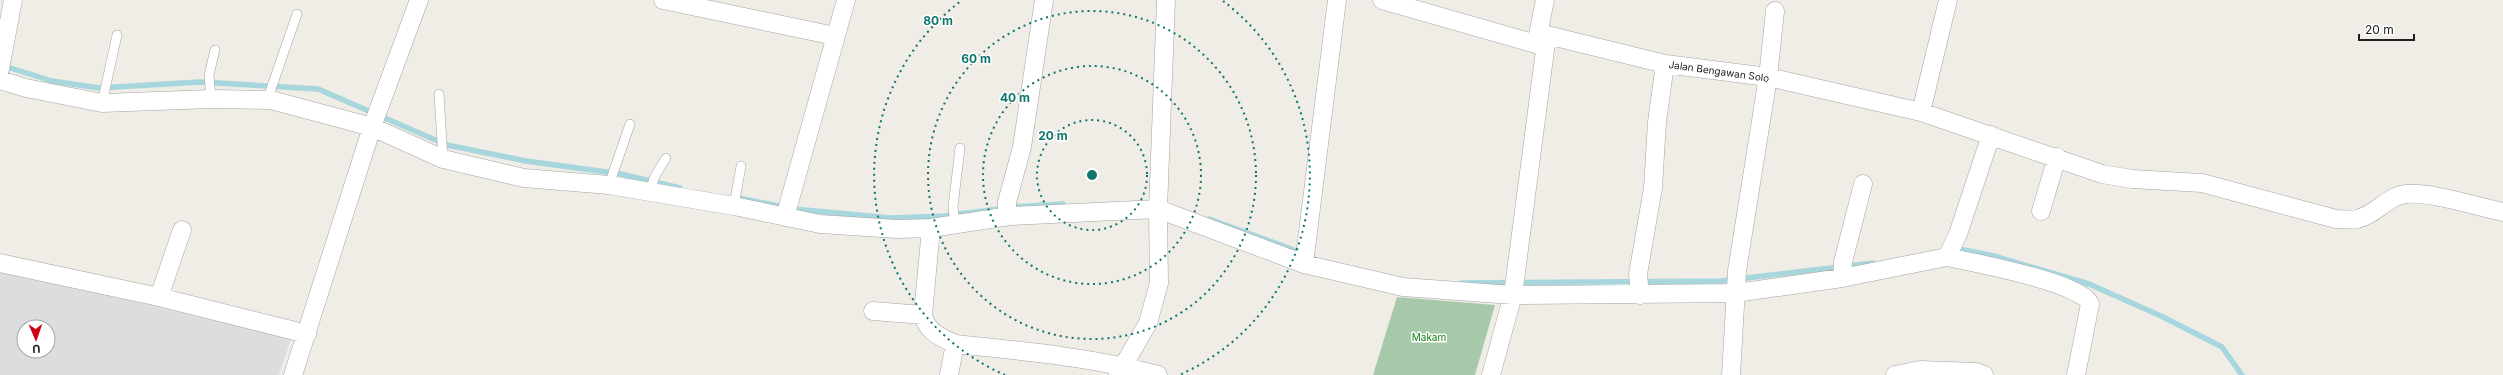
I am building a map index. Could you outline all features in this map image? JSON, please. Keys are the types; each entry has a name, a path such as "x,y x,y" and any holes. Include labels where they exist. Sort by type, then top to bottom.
{"street":[{"path":"2,61 13,0"},
{"path":"292,375 307,334 375,119 419,0"},
{"path":"663,0 835,36"},
{"path":"787,209 846,0"},
{"path":"1008,211 1022,147 1044,0"},
{"path":"1121,370 1148,323 1159,283 1158,209 1166,0"},
{"path":"1304,258 1337,0"},
{"name":"Jalan Bengawan Solo","path":"1382,0 1542,40 1665,64 1768,77 1921,112 2057,157 2102,174 2132,179 2202,183 2336,219 2357,219 2371,214 2390,200 2406,194 2422,195 2503,212"},
{"path":"1491,375 1514,285 1542,40 1545,0"},
{"path":"1921,112 1948,0"},
{"path":"1731,375 1737,282 1768,77 1774,11"},
{"path":"1639,286 1653,188 1657,122 1665,64"},
{"path":"0,80 26,88 103,99 210,94 270,96 375,119 443,156 524,178 611,181 651,190 735,200 787,209 820,224 859,227 931,228 954,221 1008,211 1158,209 1304,258 1403,287 1514,285 1639,286 1737,282 1842,271 1947,257 2012,270 2057,285 2086,299 2090,304 2076,375"},
{"path":"1947,257 1958,234 1991,135"},
{"path":"2041,212 2057,157"},
{"path":"1842,271 1863,184"},
{"path":"931,228 923,315 925,323 931,331 955,344 1039,353 1121,370 1158,375"},
{"path":"160,297 182,230"},
{"path":"0,263 160,297 307,334"},
{"path":"873,311 923,315"},
{"path":"949,375 955,344"},
{"path":"1896,375 1920,370 1976,372 1984,375"}],"lane":[{"path":"270,96 297,14"},
{"path":"103,99 106,80 118,35"},
{"path":"210,94 209,74 215,50"},
{"path":"439,94 443,156"},
{"path":"611,181 630,124"},
{"path":"954,221 953,207 960,148"},
{"path":"651,190 655,176 666,158"},
{"path":"735,200 741,166"}],"shaded area":[{"path":"0,272 124,299 291,339 279,375 0,375"}],"green space":[{"name":"Makam","path":"1397,297 1495,305 1475,375 1373,375"}],"waterway":[{"path":"4,66 52,81 99,88 200,82 318,89 447,145 526,161 621,174 680,188"},
{"path":"734,197 794,209 891,218 944,216 999,209"},
{"path":"1010,207 1063,204"},
{"path":"1209,219 1302,253"},
{"path":"1959,249 1994,256 2089,284 2161,316 2222,347 2242,375"},
{"path":"1462,283 1721,281 1873,263"}]}
